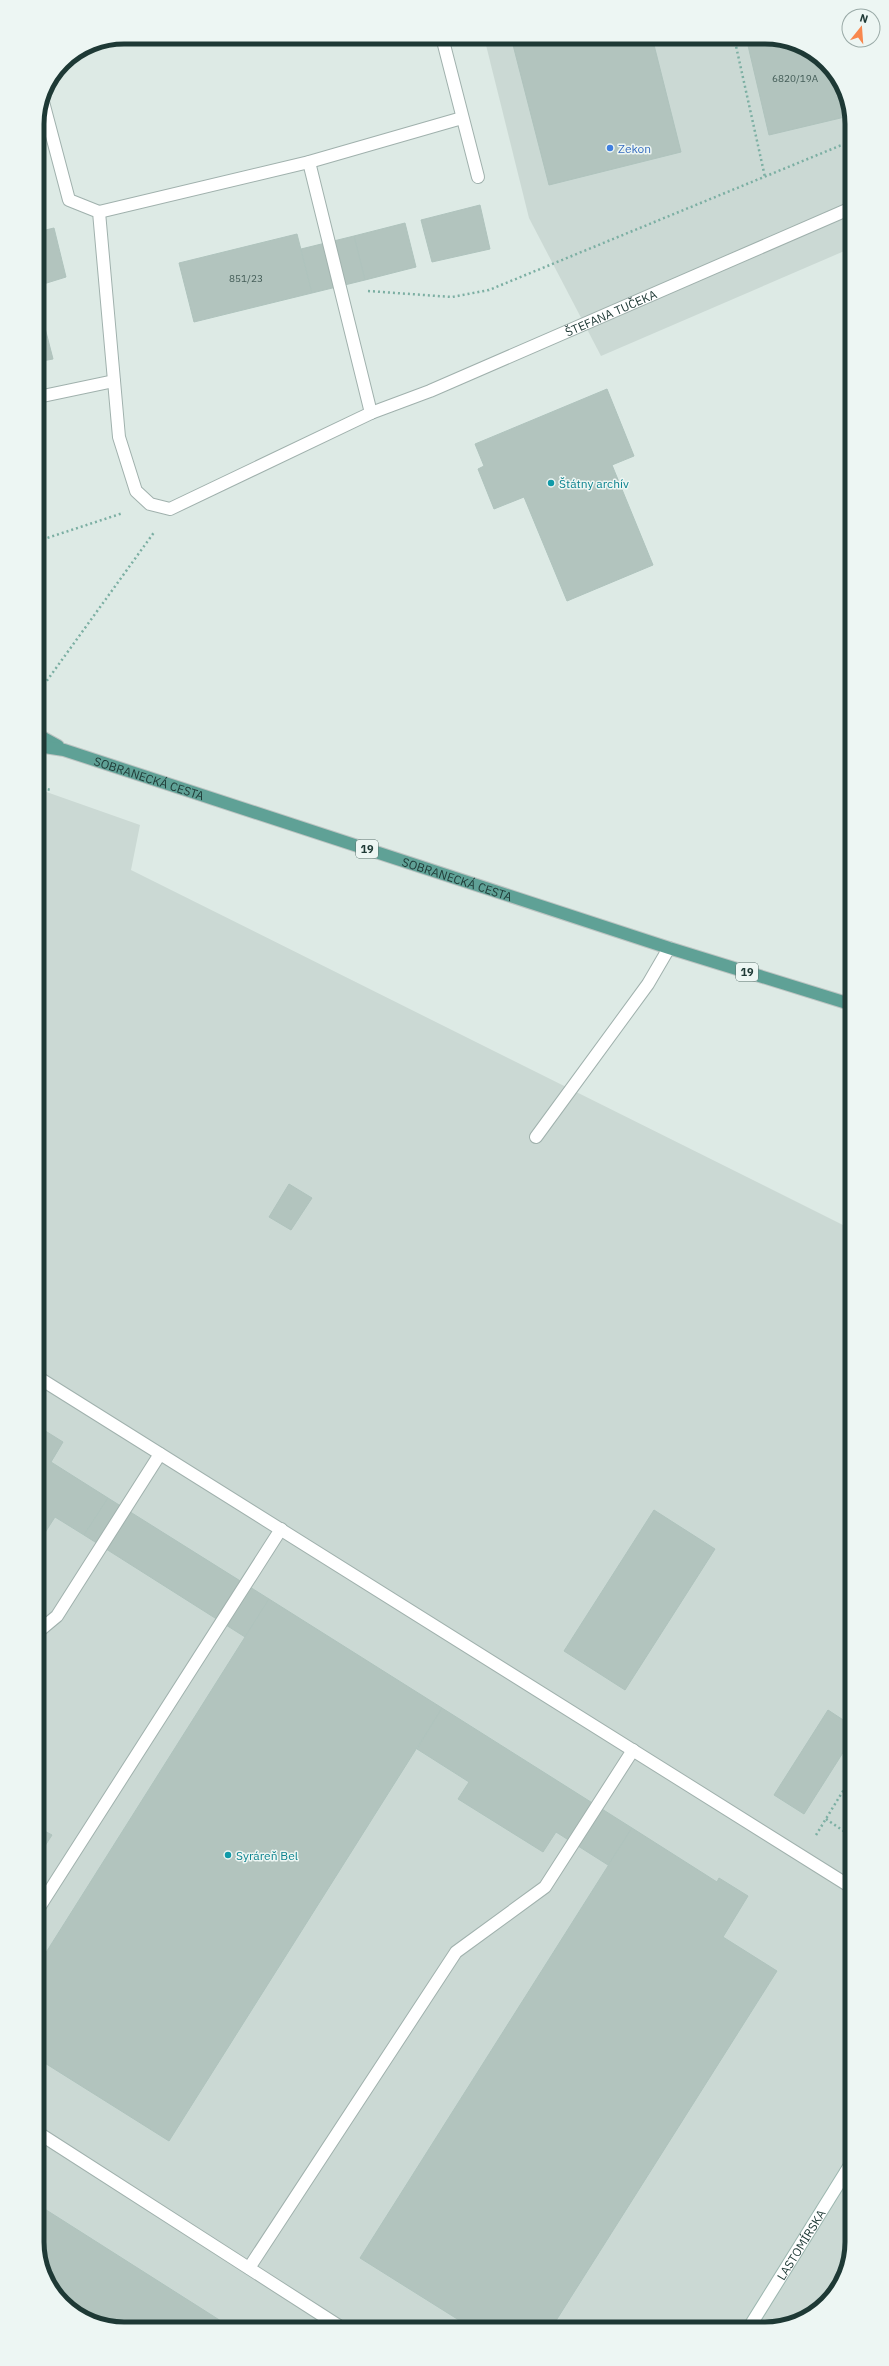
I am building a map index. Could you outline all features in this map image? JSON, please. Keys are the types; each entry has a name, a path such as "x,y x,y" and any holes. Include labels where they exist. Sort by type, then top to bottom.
{"main road":[{"name":"SOBRANECKÁ CESTA","path":"44,738 64,750"},
{"name":"SOBRANECKÁ CESTA","path":"44,747 64,750 669,948 845,1002"}],"street":[{"path":"444,44 478,177"},
{"path":"45,111 69,200 99,212 308,162 462,118"},
{"path":"308,162 371,413"},
{"name":"ŠTEFANA TUČEKA","path":"170,509 371,413 437,387 845,211"},
{"path":"99,212 119,437 136,491 150,504 170,509"},
{"path":"44,396 114,381"},
{"path":"536,1137 648,984 669,948"},
{"path":"44,1381 845,1883"},
{"path":"44,1627 57,1616 160,1454"},
{"path":"44,1900 281,1529"},
{"path":"249,2268 456,1952 545,1887 633,1750"},
{"path":"44,2137 333,2322"},
{"name":"LASTOMÍRSKA","path":"752,2322 845,2173"}],"path":[{"path":"736,44 764,177"},
{"path":"342,294 373,291 452,298 489,290 845,144"},
{"path":"44,539 150,504"},
{"path":"44,685 170,509"},
{"path":"44,788 50,790"},
{"path":"803,1856 845,1788"},
{"path":"826,1819 845,1832"}],"shaded area":[{"path":"486,44 770,44 796,50 822,67 832,80 841,98 845,124 845,251 601,356 529,218"},
{"path":"44,791 140,825 131,870 845,1226 845,2242 841,2268 834,2282 822,2299 800,2314 791,2318 765,2322 119,2322 98,2318 80,2309 67,2299 57,2286 50,2273 44,2242"}],"building":[{"path":"513,44 654,44 681,152 549,185"},
{"path":"748,44 770,44 781,46 796,50 805,55 822,67 832,80 841,98 844,117 769,135"},
{"path":"480,205 490,249 432,262 421,220"},
{"path":"405,223 416,267 365,280 354,236"},
{"path":"54,228 66,277 44,284 44,230"},
{"path":"297,234 312,293 194,322 179,263"},
{"path":"354,236 365,280 312,293 301,249"},
{"path":"44,324 53,359 44,361"},
{"name":"Štátny archív","path":"607,389 634,456 612,465 653,565 567,601 524,497 494,509 478,469 484,466 475,444"},
{"path":"289,1184 312,1198 291,1230 269,1217"},
{"path":"44,1430 63,1442 51,1462 108,1498 84,1535 55,1517 44,1534"},
{"path":"108,1498 269,1599 245,1637 84,1535"},
{"path":"654,1510 715,1549 625,1690 564,1651"},
{"name":"Syráreň Bel","path":"269,1599 442,1708 169,2141 44,2063 44,1956"},
{"path":"442,1708 632,1828 608,1865 556,1832 543,1852 458,1799 469,1782 417,1749"},
{"path":"828,1710 845,1721 845,1749 804,1814 774,1795"},
{"path":"632,1828 717,1882 719,1878 748,1896 723,1937 777,1971 555,2322 462,2322 360,2258"},
{"path":"44,1831 52,1835 44,1847"},
{"path":"44,2209 223,2322 119,2322 98,2318 80,2309 67,2299 57,2286 50,2273 44,2242"}],"place":[{"name":"Zekon","path":"610,148"},
{"name":"Štátny archív","path":"551,483"},
{"name":"Syráreň Bel","path":"228,1855"}]}
